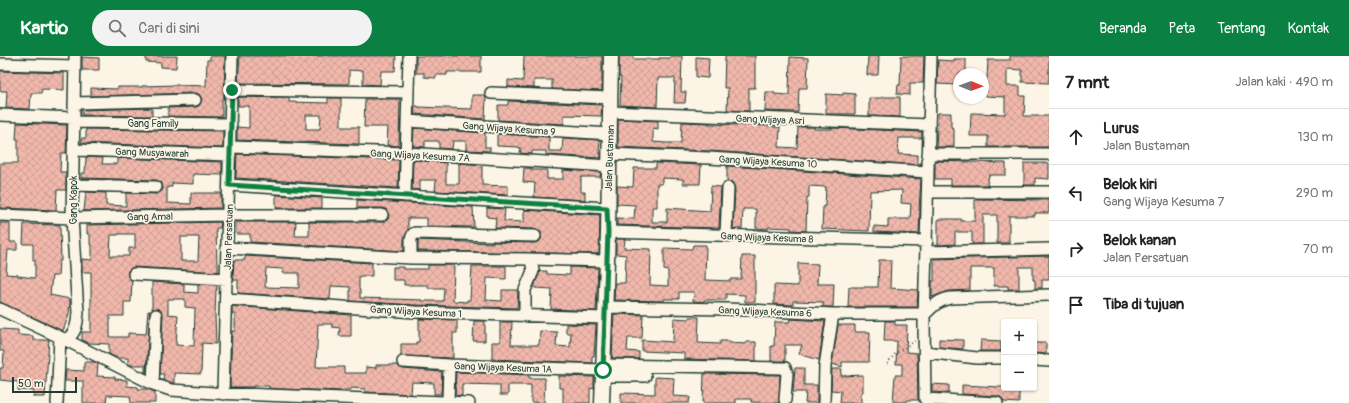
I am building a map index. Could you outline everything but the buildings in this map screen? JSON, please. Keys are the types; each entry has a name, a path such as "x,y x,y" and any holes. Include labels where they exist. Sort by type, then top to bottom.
{"main road":[{"name":"Jalan Bustaman","path":"602,403 608,232 607,208 611,56"}],"street":[{"name":"Jalan Persatuan","path":"217,397 227,299 232,56"},
{"path":"405,196 409,56"},
{"path":"931,56 924,334 925,401 998,403"},
{"path":"0,64 75,61"},
{"name":"Gang Kapok","path":"63,339 72,336 76,329 78,313 78,287 72,218 75,61"},
{"path":"232,90 408,92"},
{"path":"491,93 610,98"},
{"path":"74,103 194,100"},
{"name":"Gang Wijaya Asri","path":"610,112 929,125"},
{"name":"Gang Family","path":"0,115 74,120 231,124"},
{"name":"Gang Wijaya Kesuma 9","path":"408,121 610,134"},
{"name":"Gang Musyawarah","path":"74,150 230,151"},
{"name":"Gang Wijaya Kesuma 7A","path":"230,151 407,153 609,160"},
{"path":"928,154 1049,154"},
{"name":"Gang Wijaya Kesuma 10","path":"609,160 709,158 928,172"},
{"path":"73,185 156,187"},
{"path":"229,185 607,208"},
{"path":"726,236 728,188"},
{"path":"928,192 1049,192"},
{"name":"Gang Amal","path":"0,215 72,218 228,214 382,215"},
{"name":"Gang Wijaya Kesuma 8","path":"608,232 726,236 926,247 1049,249"},
{"path":"411,258 411,238 415,233 535,236"},
{"path":"227,248 411,258 606,261"},
{"path":"525,316 525,290 533,271 531,259"},
{"path":"134,274 227,278"},
{"path":"925,314 937,303 950,298 1049,295"},
{"name":"Gang Wijaya Kesuma 1","path":"227,299 415,312 525,316 605,313"},
{"path":"0,309 153,384 171,390 217,397 469,403"},
{"name":"Gang Wijaya Kesuma 6","path":"605,313 727,309 833,314 925,314"},
{"path":"824,403 825,366 833,314"},
{"path":"153,384 156,315"},
{"path":"57,403 63,339"},
{"path":"925,352 977,358 1001,358"},
{"path":"1037,360 1049,361"},
{"name":"Gang Wijaya Kesuma 1A","path":"403,362 603,370"},
{"path":"448,402 449,365"},
{"path":"603,370 785,368 787,373 785,400"},
{"path":"603,370 645,376"}],"path":[{"path":"887,364 895,354 924,334"}],"route":[{"path":"232,90 229,185 607,208 608,232 603,370"}]}
